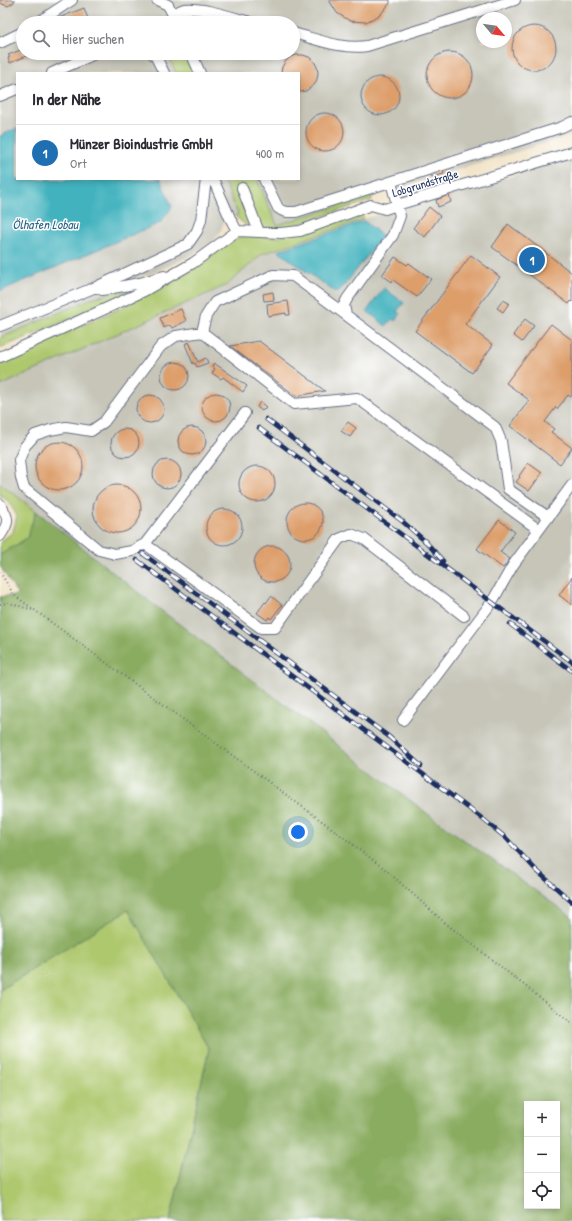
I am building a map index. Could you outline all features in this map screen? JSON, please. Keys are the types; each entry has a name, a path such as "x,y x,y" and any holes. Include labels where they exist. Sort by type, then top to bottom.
{"lane":[{"path":"48,16 72,0"},
{"path":"157,0 168,5 174,16"},
{"path":"300,35 341,46 356,48 367,46 515,0"},
{"path":"178,16 183,10 192,9 226,16"},
{"path":"0,43 16,35"},
{"path":"54,72 81,60"},
{"path":"158,60 164,72"},
{"path":"194,60 200,72"},
{"path":"0,96 16,88"},
{"path":"264,180 278,208 282,211 296,212 562,127 572,122"},
{"name":"Lobgrundstraße","path":"238,231 281,233 300,231 371,205 385,208 397,205 572,152"},
{"path":"0,326 96,287 188,244 197,231 201,220 206,180"},
{"path":"0,357 144,291 170,277 238,231 230,218 213,180"},
{"path":"346,315 344,305 347,299 393,235 400,216 391,182"},
{"path":"242,188 259,232"},
{"path":"202,332 206,316 215,302 273,275 293,276 495,427 501,441 508,489 548,517"},
{"path":"96,287 102,290 140,283 162,276 170,277"},
{"path":"245,413 145,544 132,551 115,554 100,550 24,488 20,478 19,460 26,446 35,435 66,427 91,431 104,422 161,346 176,336 202,332 294,404 357,398 539,530"},
{"path":"403,720 492,602 513,565 572,484"},
{"path":"0,504 7,515 7,526 0,536"},
{"path":"145,544 260,628 275,628 339,539 351,534 364,539 464,616"}],"path":[{"path":"0,572 14,594 35,611 334,830 386,870 444,922 572,1023"},
{"path":"0,604 9,603 35,611"}],"shaded area":[{"path":"0,0 572,0 572,135 277,225 257,180 300,180 300,72 196,72 190,60 300,60 300,16 16,16 16,60 170,60 176,72 16,72 16,180 223,180 238,214 224,221 220,233 214,241 192,255 149,275 139,277 141,287 95,297 0,338"},
{"path":"572,157 572,917 432,817 149,601 0,483 0,386 227,285 262,254 364,219"}],"green space":[{"path":"170,60 190,60 196,72 176,72"},
{"path":"223,180 257,180 277,225 371,196 372,200 282,229 250,227 235,216 238,214"},
{"path":"360,213 364,219 262,254 227,285 0,386 0,362 125,306 190,269 227,241 244,236 279,237"},
{"path":"141,287 74,318 0,348 0,338 95,297"},
{"path":"0,483 36,511 27,538 0,555 0,542 13,532 17,516 9,502 0,495"},
{"path":"36,511 149,601 432,817 572,917 572,1221 170,1221 209,1049 128,910 0,990 0,597 18,595 0,566 0,555 27,538"},
{"path":"128,909 209,1049 170,1221 0,1221 0,990"}],"water":[{"name":"Ölhafen Lobau","path":"16,128 16,180 160,180 172,207 160,223 0,291 0,136"},
{"path":"364,221 383,236 343,287 336,293 278,251"},
{"path":"384,288 404,303 397,311 400,314 395,321 392,319 386,326 367,311"}],"building":[{"path":"0,0 15,0 8,6 2,4"},
{"path":"329,0 390,0 390,3 380,15 366,22 350,21 337,13"},
{"path":"84,8 87,16 64,16"},
{"path":"525,27 543,27 550,32 555,39 555,57 550,64 543,69 525,69 518,64 513,57 513,39 518,32"},
{"path":"16,52 17,60 10,63 8,58 10,57 8,55"},
{"path":"450,52 463,56 469,62 473,75 469,88 463,94 450,98 437,94 431,88 427,75 431,62 437,56"},
{"path":"300,55 309,57 314,61 317,67 318,73 315,84 306,91 300,92 300,72 281,72 287,60 300,60"},
{"path":"380,77 393,83 399,96 393,109 380,115 367,109 361,96 367,83"},
{"path":"321,113 329,113 336,116 341,121 344,132 341,143 336,148 329,151 321,151 314,148 309,143 306,136 306,128 309,121 314,116"},
{"path":"443,169 444,174 432,177 431,173"},
{"path":"449,195 451,202 438,207 436,200"},
{"path":"429,207 440,216 425,237 413,228"},
{"path":"508,224 572,273 572,302 571,301 569,304 492,247"},
{"path":"471,255 500,277 465,324 493,345 472,373 415,331"},
{"path":"395,257 407,265 409,263 431,279 417,297 393,280 392,282 382,275"},
{"path":"273,292 274,300 264,301 263,294"},
{"path":"503,300 509,303 503,312 497,308"},
{"path":"288,301 290,315 286,315 286,313 268,316 267,304"},
{"path":"181,309 186,321 172,328 170,325 164,328 160,318"},
{"path":"525,319 534,326 522,342 513,335"},
{"path":"551,324 572,340 572,395 571,397 568,395 557,409 556,407 545,422 554,429 551,432 572,448 560,464 510,426 529,400 506,383"},
{"path":"259,341 325,391 296,396 230,346"},
{"path":"189,342 198,362 206,358 208,363 197,367 195,363 193,364 185,344"},
{"path":"175,362 185,366 189,376 185,386 175,390 165,386 161,376 165,366"},
{"path":"214,363 247,386 243,392 223,377 221,379 212,373 215,369 212,367"},
{"path":"216,393 226,397 230,407 226,417 216,421 206,417 202,407 206,397"},
{"path":"150,395 160,399 164,409 160,419 150,423 140,419 136,409 140,399"},
{"path":"260,402 266,407 262,411 257,407"},
{"path":"348,422 356,428 350,437 341,431"},
{"path":"192,427 202,431 206,441 202,451 192,455 182,451 178,441 182,431"},
{"path":"125,429 135,433 139,443 135,453 125,457 115,453 111,443 115,433"},
{"path":"54,442 64,442 76,449 83,461 83,471 76,483 64,490 54,490 46,486 39,479 35,471 35,461 39,453 46,446"},
{"path":"167,460 177,464 181,474 177,484 167,488 157,484 153,474 157,464"},
{"path":"528,463 542,473 529,491 516,482"},
{"path":"261,466 270,471 274,477 274,491 270,497 261,502 253,502 244,497 240,491 239,480 244,471 250,467"},
{"path":"112,485 122,485 134,492 141,504 141,514 134,526 122,533 112,533 104,529 97,522 93,514 93,504 97,496 104,489"},
{"path":"309,503 318,508 322,514 322,528 318,534 309,539 301,539 292,534 288,528 287,517 292,508 298,504"},
{"path":"228,509 237,514 241,520 241,534 237,540 228,545 220,545 211,540 207,534 206,523 211,514 217,510"},
{"path":"499,520 515,532 500,552 510,559 503,568 477,549"},
{"path":"276,546 285,551 289,557 289,571 285,577 276,582 268,582 259,577 255,571 254,560 259,551 265,547"},
{"path":"572,577 572,605 559,595"},
{"path":"271,596 282,605 271,619 269,617 267,620 257,613"}],"railway":[{"path":"266,419 402,521 426,542 443,561"},
{"path":"259,428 572,662"},
{"path":"142,553 388,736 421,766"},
{"path":"137,560 479,816 506,838 536,870 572,902"},
{"path":"510,624 572,671"}],"place":[{"name":"Münzer Bioindustrie GmbH","path":"532,260"}]}
